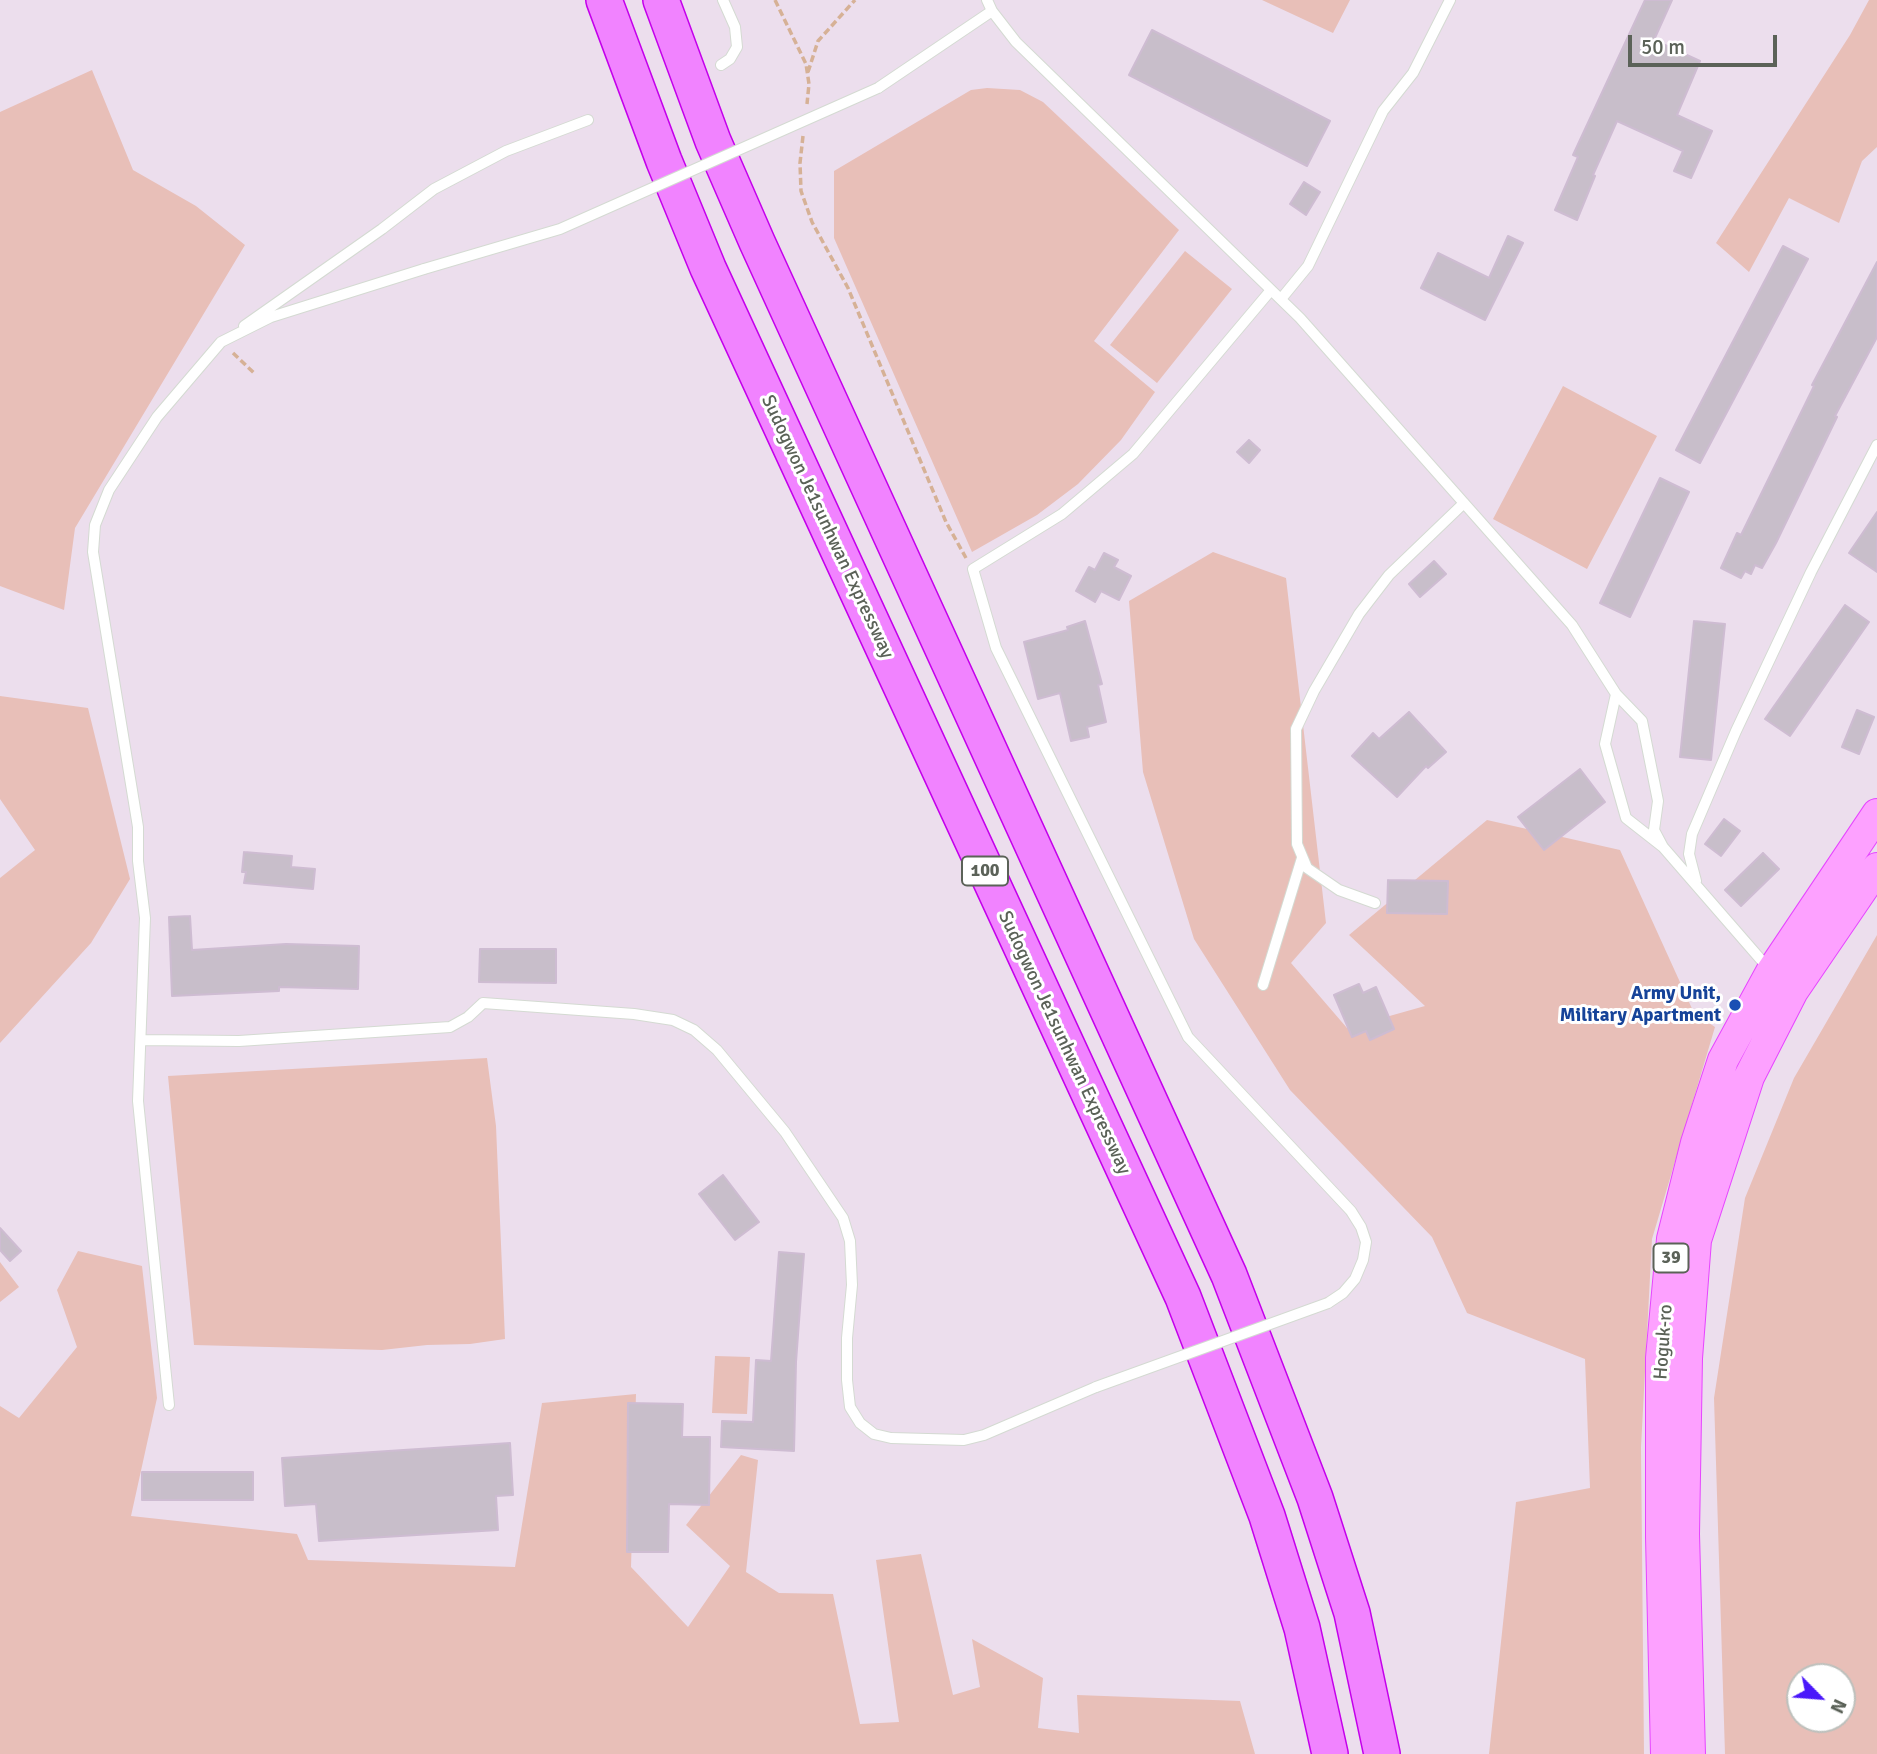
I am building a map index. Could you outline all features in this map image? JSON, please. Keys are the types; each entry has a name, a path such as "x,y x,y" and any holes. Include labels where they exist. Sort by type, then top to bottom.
{"highway":[{"name":"Sudogwon Je1sunhwan Expressway","path":"604,0 664,161 708,268 1183,1297 1267,1516 1302,1628 1330,1754"},
{"name":"100","path":"661,0 713,141 757,242 1229,1275 1315,1498 1348,1601 1382,1754"}],"main road":[{"name":"Hoguk-ro","path":"1690,1754 1684,1534 1687,1357 1696,1240 1782,981 1877,814"},
{"name":"Hoguk-ro","path":"1666,1754 1661,1537 1661,1358 1672,1239 1696,1143 1723,1060 1782,981 1877,868"}],"lane":[{"path":"721,65 730,59 737,47 735,27 723,0"},
{"path":"987,0 992,11 1016,42 1300,318 1572,625 1616,694 1642,721 1658,800 1654,830 1663,848"},
{"path":"1281,299 1308,266 1383,111 1413,73 1450,0"},
{"path":"221,342 271,317 560,229 878,88 992,11"},
{"path":"169,1405 138,1101 145,918 138,861 138,827 93,552 95,525 109,490 157,417 221,342 382,229 434,189 506,151 588,120"},
{"path":"141,1040 239,1041 450,1027 468,1017 483,1003 634,1014 673,1020 694,1030 717,1050 786,1132 843,1218 850,1241 852,1285 847,1338 850,1407 860,1423 874,1434 891,1438 964,1440 984,1435 1096,1387 1328,1303 1343,1293 1354,1279 1363,1260 1366,1242 1361,1227 1351,1210 1188,1037 996,648 972,569 1062,514 1133,454 1271,290"},
{"path":"1699,888 1689,854 1692,834 1736,731 1811,572 1877,445"},
{"path":"1375,903 1339,890 1307,868 1302,857 1297,844 1296,729 1314,691 1359,614 1389,575 1464,503"},
{"path":"1616,694 1605,744 1626,818 1663,848 1782,981"},
{"path":"1264,985 1302,857"}],"path":[{"path":"775,0 806,64 809,84 806,111"},
{"path":"807,75 818,41 855,0"},
{"path":"805,124 800,163 801,191 812,222 848,288 946,522 972,569"},
{"path":"221,342 254,373"}],"shaded area":[{"path":"1262,0 1350,0 1333,33"},
{"path":"1869,0 1877,0 1877,147 1862,161 1839,223 1789,198 1749,272 1716,243 1850,35"},
{"path":"92,70 133,170 196,206 245,245 75,528 64,610 0,586 0,112"},
{"path":"971,90 1020,90 1043,102 1179,230 1094,341 1155,392 1121,440 1078,484 1037,515 972,552 834,238 834,171"},
{"path":"1185,251 1232,289 1157,383 1110,345"},
{"path":"1563,386 1657,436 1587,569 1493,519"},
{"path":"1213,552 1286,578 1326,923 1291,963 1347,1028 1425,1006 1349,935 1487,820 1620,850 1694,1013 1715,1027 1652,1239 1641,1447 1644,1754 1489,1754 1516,1502 1590,1488 1585,1359 1467,1313 1432,1237 1290,1090 1194,939 1143,772 1129,601"},
{"path":"0,696 88,708 130,879 91,943 0,1043 0,878 35,850 0,799"},
{"path":"1877,935 1877,1754 1725,1754 1714,1398 1745,1198 1794,1078"},
{"path":"487,1058 496,1126 505,1339 382,1350 194,1345 168,1076"},
{"path":"78,1251 142,1266 157,1398 131,1516 297,1534 308,1560 515,1567 542,1403 636,1394 631,1567 688,1627 730,1566 686,1525 741,1455 758,1460 746,1572 779,1593 833,1594 860,1724 899,1722 876,1560 921,1554 953,1695 980,1687 972,1639 1043,1678 1038,1728 1079,1733 1077,1695 1240,1701 1255,1754 0,1754 0,1406 19,1418 77,1347 57,1290"},
{"path":"0,1262 19,1287 0,1302"},
{"path":"715,1356 750,1357 747,1414 712,1413"}],"building":[{"path":"1645,0 1672,0 1654,40 1700,61 1677,115 1712,131 1691,178 1674,171 1683,151 1617,121 1577,220 1555,210 1578,157 1573,155"},
{"path":"1152,30 1330,121 1307,166 1129,75"},
{"path":"1304,182 1320,192 1306,215 1290,204"},
{"path":"1508,236 1523,243 1485,320 1421,288 1438,253 1489,278"},
{"path":"1783,246 1808,259 1700,463 1676,450"},
{"path":"1877,262 1877,337 1835,416 1837,417 1762,568 1755,565 1751,574 1745,571 1741,578 1721,568 1737,533 1741,535 1814,386 1812,385"},
{"path":"1249,440 1260,450 1249,463 1237,452"},
{"path":"1660,478 1689,492 1630,617 1600,603"},
{"path":"1877,512 1877,572 1849,553"},
{"path":"1104,553 1118,560 1114,567 1131,576 1119,600 1101,591 1095,602 1076,591 1089,567 1095,570"},
{"path":"1434,561 1446,574 1420,597 1409,584"},
{"path":"1845,605 1869,622 1790,736 1765,719"},
{"path":"1085,621 1102,684 1098,685 1106,722 1087,727 1089,737 1071,741 1060,693 1038,699 1024,642 1068,630 1067,627"},
{"path":"1694,621 1725,624 1711,760 1680,757"},
{"path":"1857,710 1874,717 1859,754 1842,747"},
{"path":"1409,712 1446,752 1428,768 1426,766 1397,797 1352,756 1373,733 1379,739"},
{"path":"1580,769 1605,802 1544,850 1518,817"},
{"path":"1724,819 1740,831 1721,856 1705,844"},
{"path":"244,852 292,856 291,867 315,869 313,889 244,883"},
{"path":"1763,853 1779,869 1741,906 1725,890"},
{"path":"1388,880 1448,881 1447,914 1387,913"},
{"path":"190,916 192,950 286,944 359,946 358,989 279,987 279,991 172,996 169,917"},
{"path":"480,949 556,949 556,983 479,982"},
{"path":"1359,984 1363,993 1376,987 1394,1029 1370,1040 1366,1031 1352,1037 1334,995"},
{"path":"723,1175 759,1222 735,1240 699,1194"},
{"path":"0,1228 21,1251 10,1261 0,1250"},
{"path":"779,1252 804,1254 796,1362 794,1451 721,1447 722,1421 753,1422 756,1360 771,1361"},
{"path":"628,1403 683,1404 682,1437 710,1437 709,1505 669,1504 668,1552 627,1552"},
{"path":"510,1443 513,1495 496,1496 498,1530 319,1541 316,1504 285,1506 282,1458"},
{"path":"142,1472 253,1472 253,1500 142,1500"}],"place":[{"name":"Army Unit, Military Apartment","path":"1735,1005"}]}
